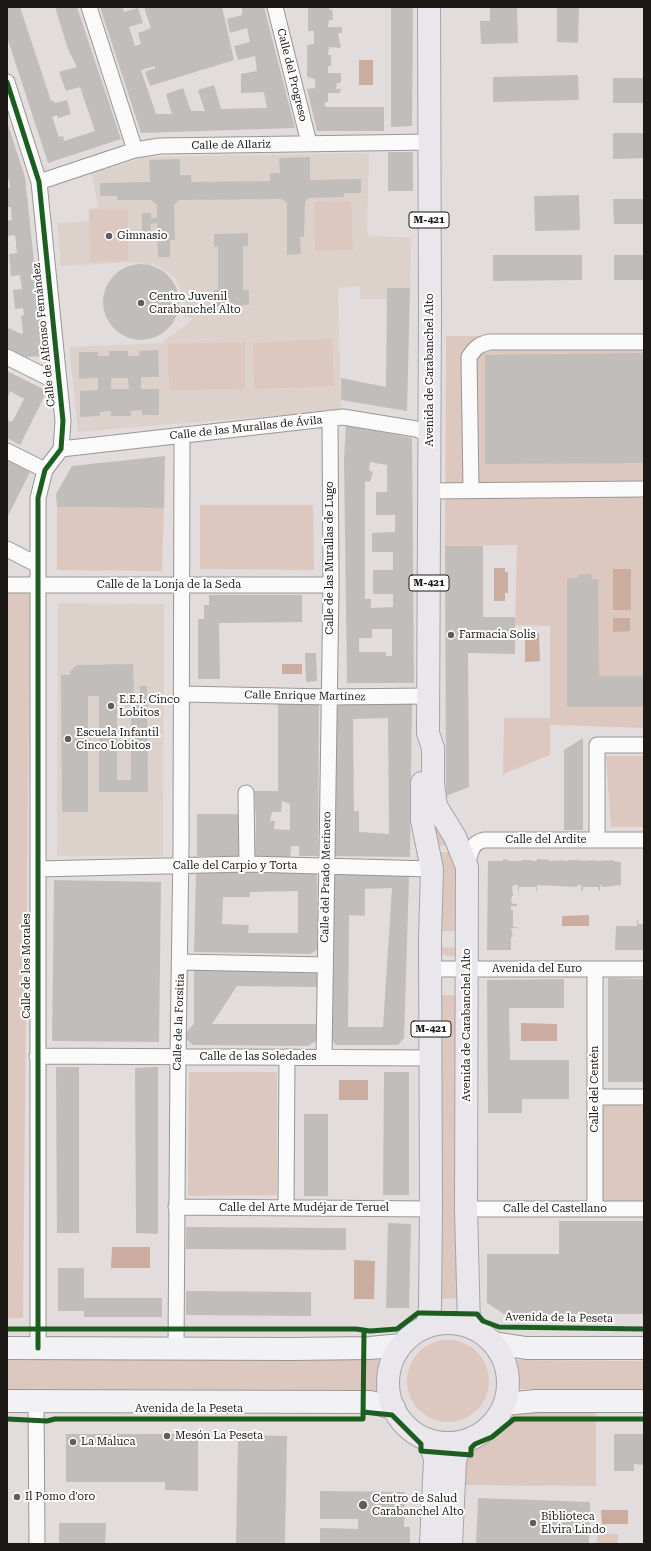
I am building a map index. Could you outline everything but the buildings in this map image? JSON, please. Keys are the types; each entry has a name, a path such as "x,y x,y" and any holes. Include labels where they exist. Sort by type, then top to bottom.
{"main road":[{"name":"Avenida de Carabanchel Alto","path":"426,1327 430,1307 432,1058 430,969 432,869 422,820 423,757 428,733 429,7"},
{"name":"Avenida de Carabanchel Alto","path":"428,733 433,748 433,784 436,806 444,822 455,837 467,867 468,969 466,1209 469,1326"},
{"path":"440,1323 455,1323 469,1326 482,1333 494,1343 503,1356 508,1372 508,1388 505,1404 495,1421 480,1434 461,1442 445,1443 430,1440 415,1433 402,1422 394,1408 389,1392 388,1375 393,1359 401,1345 413,1334 426,1327 440,1323"},
{"path":"430,1440 435,1459 431,1544"},
{"path":"451,1544 455,1460 461,1442"}],"street":[{"path":"89,7 135,150"},
{"name":"Calle del Progreso","path":"275,7 309,143"},
{"name":"Calle de Alfonso Fernández","path":"7,82 39,182 63,421 61,449"},
{"name":"Calle de Allariz","path":"39,182 135,150 160,146 429,142"},
{"path":"471,490 469,357 474,348 482,343 490,342 644,342"},
{"path":"7,358 59,383"},
{"name":"Calle de las Murallas de Ávila","path":"61,449 330,418 351,418 416,429 429,434"},
{"name":"Calle de las Murallas de Lugo","path":"328,697 331,586 330,418"},
{"name":"Calle de la Forsitia","path":"176,1350 176,1207 181,962 182,435"},
{"path":"38,585 38,498 45,470 61,449"},
{"path":"7,451 45,470"},
{"path":"429,491 644,489"},
{"path":"7,549 38,565"},
{"name":"Calle de la Lonja de la Seda","path":"7,585 331,586"},
{"name":"Calle de los Morales","path":"38,585 38,1348"},
{"name":"Calle Enrique Martínez","path":"182,694 328,697 428,696"},
{"name":"Calle del Prado Merinero","path":"324,1057 328,697"},
{"path":"597,840 597,745 644,745"},
{"path":"246,793 247,864"},
{"name":"Calle del Ardite","path":"467,867 472,846 477,842 484,840 644,840"},
{"name":"Calle del Carpio y Torta","path":"38,869 247,864 432,869"},
{"path":"181,962 325,965"},
{"name":"Avenida del Euro","path":"430,969 644,969"},
{"name":"Calle del Centén","path":"595,969 595,1209"},
{"name":"Calle de las Soledades","path":"37,1056 432,1058"},
{"path":"286,1207 287,1057"},
{"path":"595,1097 644,1097"},
{"name":"Calle del Arte Mudéjar de Teruel","path":"176,1207 431,1209"},
{"name":"Calle del Castellano","path":"466,1209 644,1209"},
{"path":"494,1343 526,1348 644,1348"},
{"path":"7,1348 176,1350 370,1348 401,1345"},
{"name":"Avenida de la Peseta","path":"7,1401 370,1402 394,1408"},
{"path":"36,1401 37,1544"},
{"path":"505,1404 536,1401 644,1401"}],"shaded area":[{"path":"359,60 373,60 373,85 359,85"},
{"path":"369,153 367,235 411,238 410,288 388,288 388,299 360,299 360,286 338,288 341,410 78,432 69,347 162,343 194,318 183,317 185,300 176,279 157,265 133,262 61,266 57,223 89,221 89,209 99,208 91,173 147,157"},
{"path":"351,201 353,250 315,251 314,202"},
{"name":"Gimnasio","path":"128,209 128,261 90,262 89,210"},
{"path":"446,336 644,336 644,728 550,725 550,755 503,774 504,718 550,718 550,626 515,625 517,545 445,546"},
{"path":"332,339 334,386 254,389 253,343"},
{"path":"245,342 245,389 169,390 168,344"},
{"path":"200,505 313,505 314,570 200,569"},
{"path":"57,507 164,508 162,571 57,570"},
{"path":"494,568 505,568 505,572 508,572 508,593 505,593 505,601 494,601"},
{"path":"613,569 631,569 631,610 613,610"},
{"path":"7,592 30,592 23,1318 7,1318"},
{"name":"E.E.I. Cinco Lobitos","path":"58,603 164,604 163,856 57,856"},
{"path":"613,618 630,618 630,631 613,632"},
{"path":"525,633 539,633 540,661 525,662"},
{"path":"282,664 302,664 302,674 282,674"},
{"path":"606,756 644,756 644,827 611,827"},
{"path":"433,827 438,828 447,845 436,846"},
{"path":"452,852 456,860 458,931 437,931 435,853"},
{"path":"589,915 589,926 562,926 562,916"},
{"path":"437,947 460,948 455,955 448,956 442,953"},
{"path":"441,995 456,995 457,1298 442,1299"},
{"path":"521,1023 557,1024 557,1041 521,1041"},
{"path":"189,1072 277,1072 277,1195 188,1196"},
{"path":"339,1080 368,1080 368,1100 339,1100"},
{"path":"595,1097 644,1097 644,1209 595,1209"},
{"path":"112,1247 150,1247 150,1268 111,1268"},
{"path":"354,1260 375,1261 374,1299 354,1299"},
{"path":"448,1340 464,1344 477,1352 485,1365 489,1381 485,1397 477,1410 464,1418 448,1422 432,1418 419,1410 411,1397 407,1381 411,1365 419,1352 432,1344"},
{"path":"7,1359 385,1360 384,1390 7,1389"},
{"path":"511,1360 644,1361 644,1389 512,1389"},
{"path":"596,1401 596,1486 460,1485 461,1442 487,1428 505,1404"},
{"path":"601,1510 628,1510 628,1524 602,1524"},
{"path":"597,1534 618,1534 618,1544 597,1544"}],"cycle path":[{"path":"7,82 39,182 63,421 61,449 45,470 38,498 38,1348"},
{"path":"7,1329 356,1329 370,1331 397,1329 418,1313 477,1314 483,1321 499,1327 644,1329"},
{"path":"7,1419 47,1421 55,1419 363,1419 364,1330"},
{"path":"363,1412 392,1415 421,1444 421,1451 471,1455 471,1448 475,1444 492,1437 514,1419 644,1419"}],"place":[{"name":"Gimnasio","path":"109,236"},
{"name":"Centro Juvenil Carabanchel Alto","path":"141,303"},
{"name":"Farmacia Solis","path":"451,635"},
{"name":"E.E.I. Cinco Lobitos","path":"111,706"},
{"name":"Escuela Infantil Cinco Lobitos","path":"68,739"},
{"name":"Mesón La Peseta","path":"167,1436"},
{"name":"La Maluca","path":"73,1442"},
{"name":"Il Pomo d'oro","path":"17,1497"},
{"name":"Centro de Salud Carabanchel Alto","path":"363,1505"},
{"name":"Biblioteca Elvira Lindo","path":"533,1523"}]}
